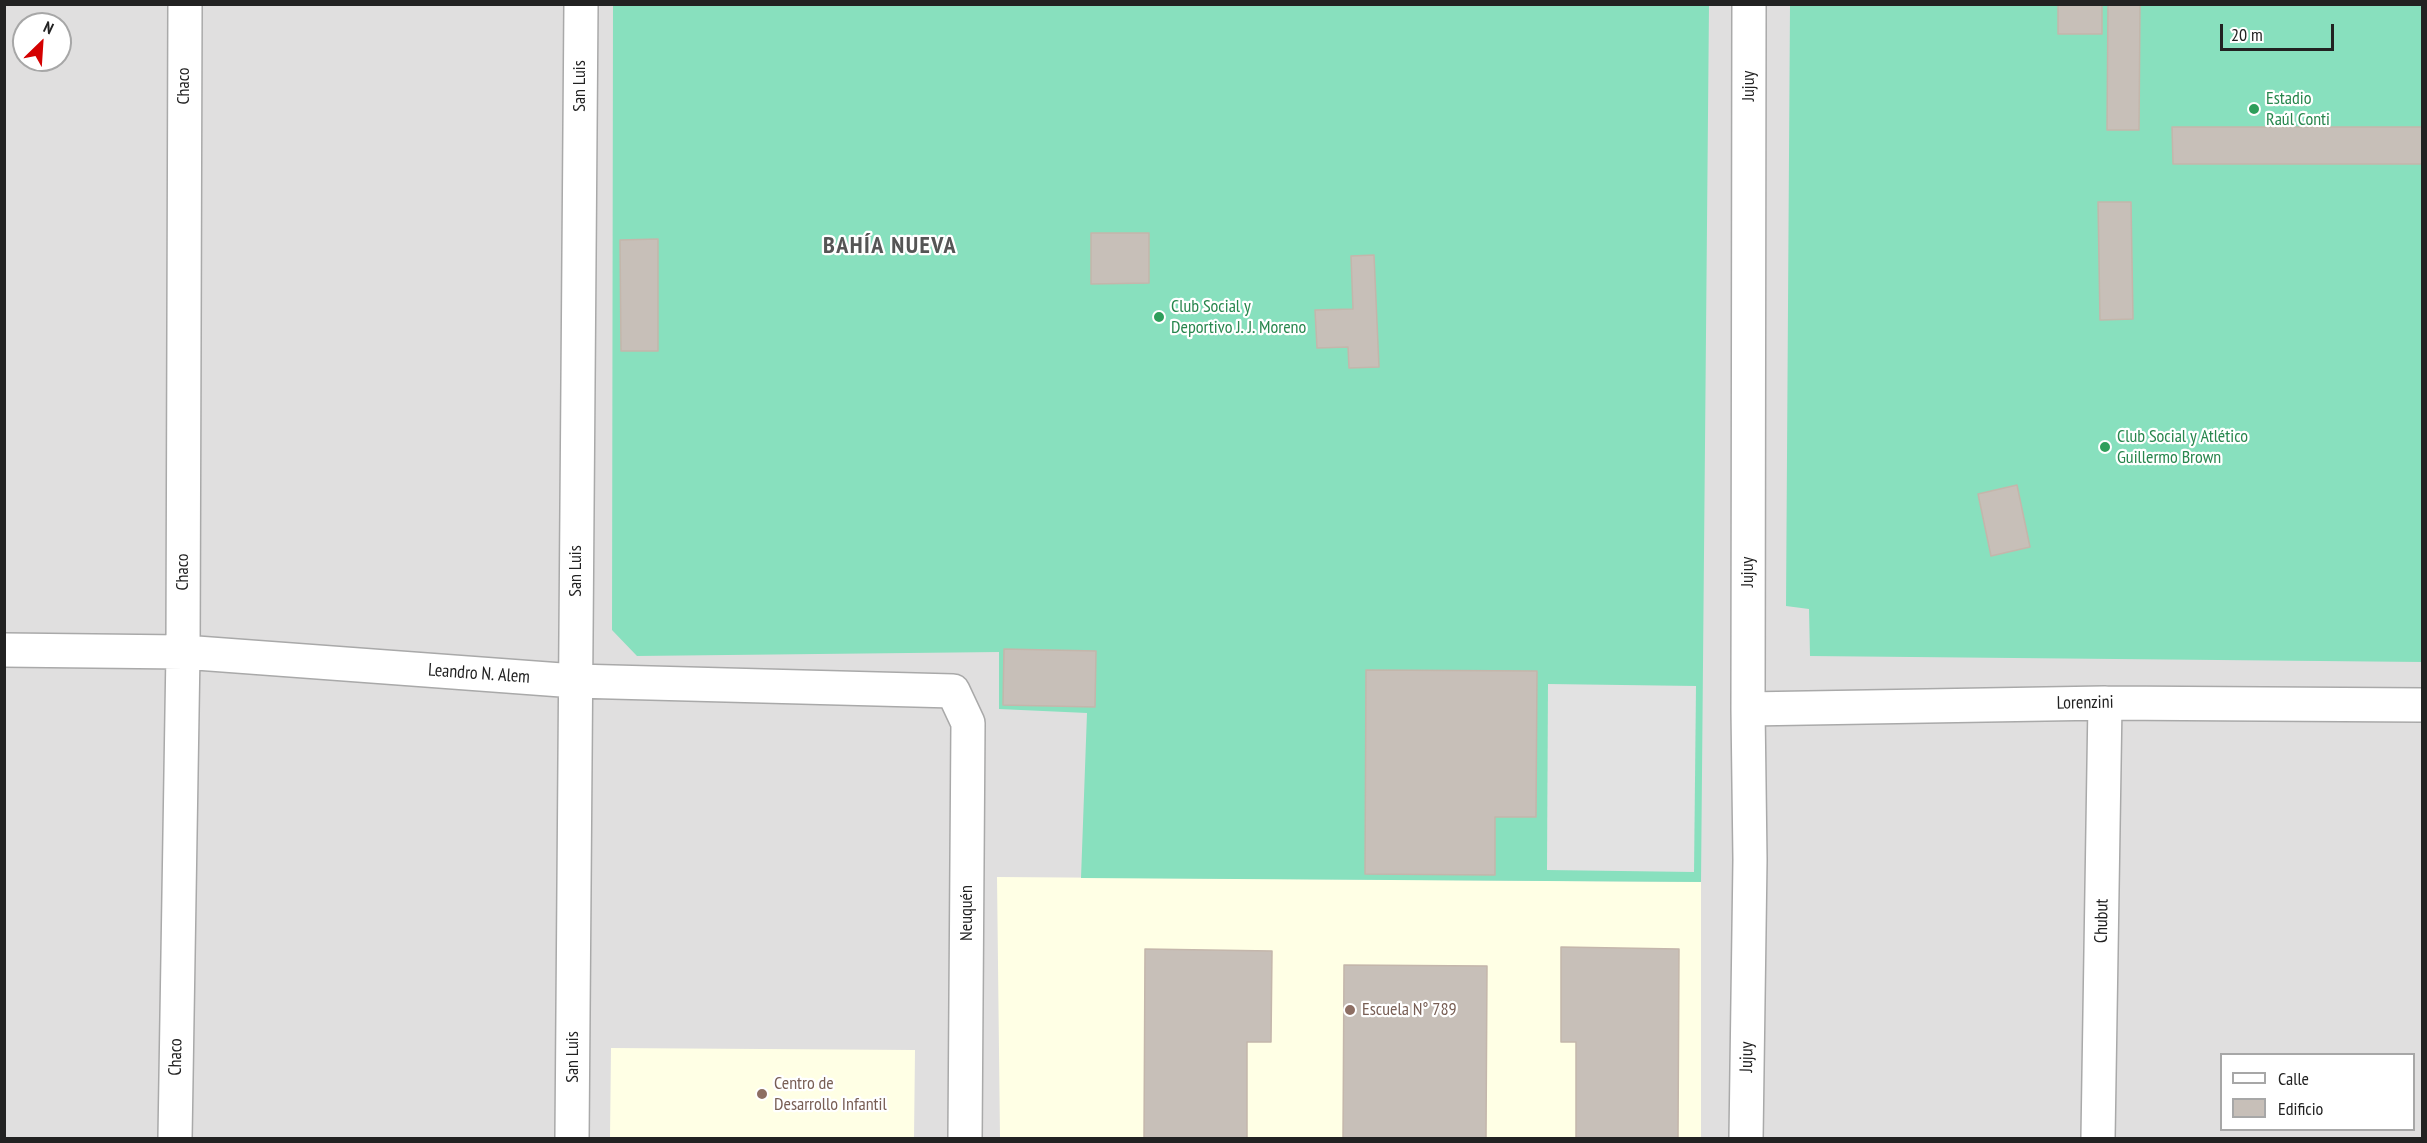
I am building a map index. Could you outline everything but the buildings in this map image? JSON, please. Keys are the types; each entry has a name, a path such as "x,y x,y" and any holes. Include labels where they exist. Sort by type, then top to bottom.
{"street":[{"name":"Chaco","path":"175,1138 183,652 185,4"},
{"name":"San Luis","path":"572,1138 581,4"},
{"name":"Jujuy","path":"1746,1138 1750,860 1748,709 1749,4"},
{"name":"Leandro N. Alem","path":"4,650 183,652 576,681 954,691"},
{"name":"Neuquén","path":"954,691 968,723 965,1138"},
{"name":"Lorenzini","path":"1748,709 2105,703 2422,705"},
{"name":"Chubut","path":"2098,1138 2105,703"}],"shaded area":[{"path":"5,5 2422,5 2422,1138 5,1138"},
{"path":"1548,684 1696,686 1694,872 1547,870"},
{"name":"Escuela N° 789","path":"997,877 1701,882 1701,1138 1000,1138"},
{"name":"Centro de Desarrollo Infantil","path":"611,1048 915,1050 914,1138 610,1138"}],"green space":[{"name":"Club Social y Deportivo J. J. Moreno","path":"613,5 1709,5 1701,882 1081,878 1087,713 999,709 999,652 637,656 612,630"},
{"name":"Club Social y Atlético Guillermo Brown","path":"1790,5 2422,5 2422,662 1810,656 1809,609 1786,606"}],"place":[{"name":"Estadio Raúl Conti","path":"2254,109"},
{"name":"Club Social y Deportivo J. J. Moreno","path":"1159,317"},
{"name":"Club Social y Atlético Guillermo Brown","path":"2105,447"},
{"name":"Escuela N° 789","path":"1350,1010"},
{"name":"Centro de Desarrollo Infantil","path":"762,1094"}],"district":[{"name":"BAHÍA NUEVA","path":"890,246"}]}
